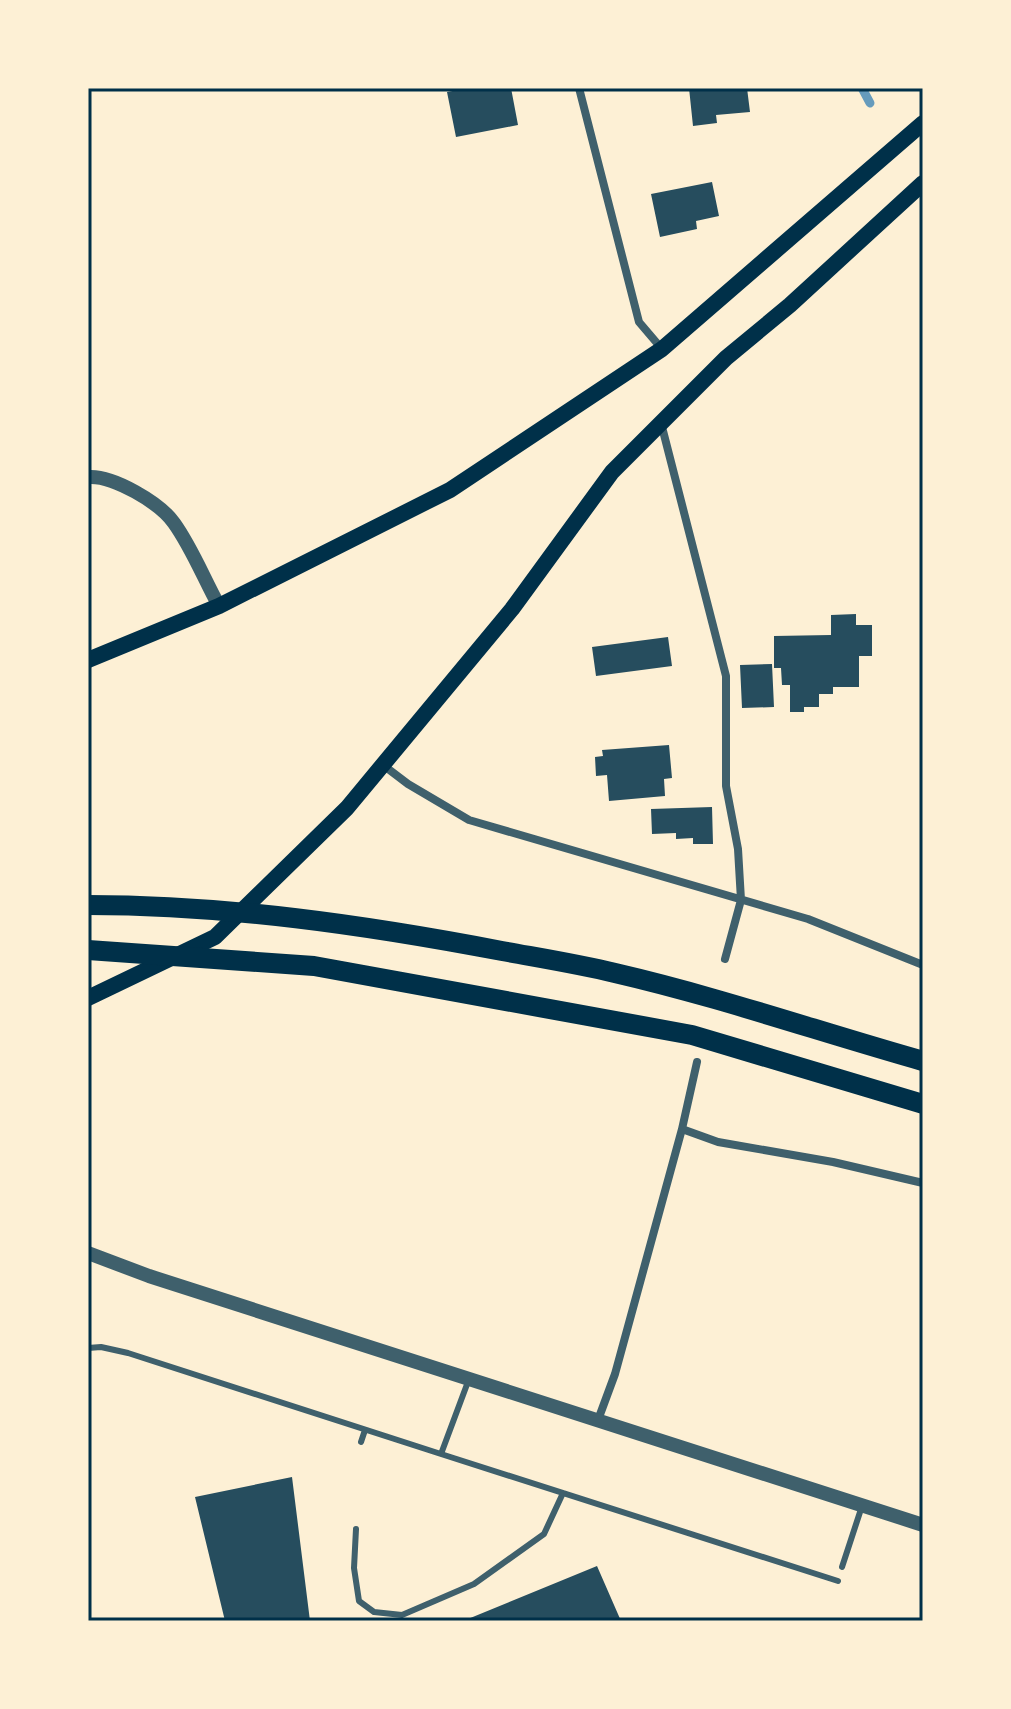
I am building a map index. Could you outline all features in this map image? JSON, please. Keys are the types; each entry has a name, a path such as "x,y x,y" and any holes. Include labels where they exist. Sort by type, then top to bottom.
{"main road":[{"path":"88,660 219,606 450,490 662,349 923,123"},
{"path":"88,998 215,937 347,808 512,609 612,472 726,358 790,305 923,183"},
{"path":"88,905 138,905 349,924 613,972 720,999 923,1061"},
{"path":"88,950 314,966 692,1035 923,1104"}],"street":[{"path":"579,88 639,322 662,349"},
{"path":"661,423 726,676 726,786 738,849 741,900 725,959"},
{"path":"88,477 96,476 130,487 173,521 219,606"},
{"path":"382,765 469,820 808,919 923,965"},
{"path":"598,1420 615,1374 682,1129 697,1062"},
{"path":"682,1129 718,1142 833,1162 923,1183"},
{"path":"88,1253 163,1281 923,1525"}],"lane":[{"path":"88,1348 101,1347 128,1353 838,1581"},
{"path":"441,1454 469,1378"},
{"path":"361,1442 365,1430"},
{"path":"356,1529 354,1568 359,1601 374,1612 402,1615 474,1584 544,1534 563,1493"},
{"path":"842,1567 862,1506"}],"building":[{"path":"469,88 511,88 518,125 456,137 447,92"},
{"path":"689,88 747,88 750,112 716,115 717,123 693,126"},
{"path":"712,182 719,216 696,221 697,229 660,237 651,194"},
{"path":"856,614 856,625 872,625 872,656 859,656 859,687 833,687 833,694 819,694 819,707 804,707 804,712 790,712 790,685 782,685 781,668 774,668 774,636 831,635 831,615"},
{"path":"668,637 672,666 596,676 592,647"},
{"path":"772,664 774,707 742,708 740,665"},
{"path":"669,745 672,778 664,779 665,796 609,801 607,775 596,776 595,757 603,756 602,750"},
{"path":"712,807 713,844 693,844 693,838 676,839 676,833 652,834 651,809"},
{"path":"292,1477 310,1621 225,1621 195,1497"},
{"path":"597,1566 621,1621 463,1621"}],"waterway":[{"path":"862,88 870,103"}]}
